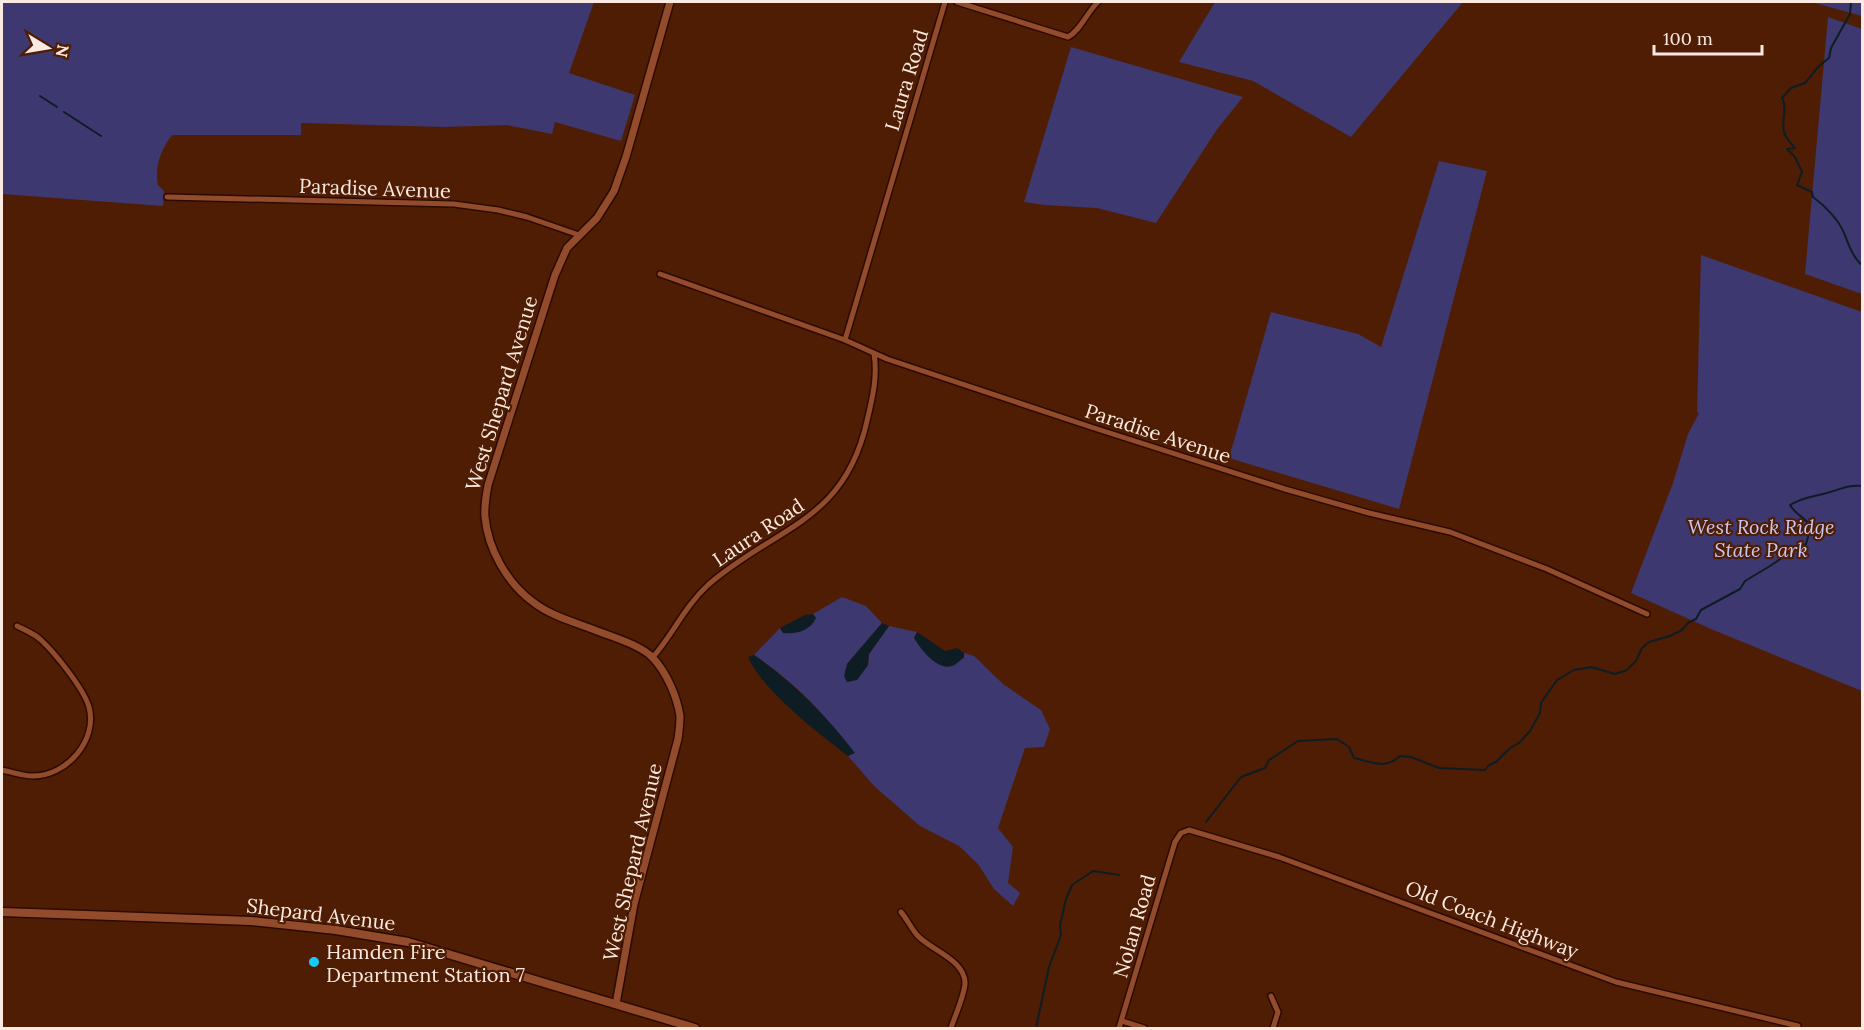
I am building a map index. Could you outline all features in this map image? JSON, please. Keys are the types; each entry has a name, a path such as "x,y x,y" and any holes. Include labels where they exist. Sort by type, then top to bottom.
{"main road":[{"name":"Shepard Avenue","path":"2,912 251,921 336,930 408,942 695,1029"}],"street":[{"name":"West Shepard Avenue","path":"616,1004 634,904 678,739 680,717 674,694 666,675 653,657 627,642 556,615 534,603 515,585 489,543 485,516 488,485 555,275 567,248 607,205 620,176 670,2"},
{"name":"Laura Road","path":"845,340 945,2"},
{"path":"957,2 1068,37 1074,34 1085,16 1098,2"},
{"name":"Paradise Avenue","path":"167,197 454,204 498,210 527,217 579,235"},
{"name":"Paradise Avenue","path":"660,274 845,340 874,354 1005,399 1249,478 1369,513 1450,532 1547,569 1647,614"},
{"name":"Laura Road","path":"653,657 702,590 753,553 799,524 817,510 844,480 854,464 863,441 876,369 874,354"},
{"path":"2,770 34,776 61,768 81,750 90,730 89,707 79,686 40,639 17,626"},
{"name":"Old Coach Highway","path":"1181,833 1189,830 1200,832 1279,857 1616,982 1798,1026"},
{"name":"Nolan Road","path":"1119,1029 1175,842 1181,833"},
{"path":"902,912 918,936 954,962 963,972 965,984 951,1029"},
{"path":"1271,996 1278,1012 1273,1029"},
{"path":"1122,1021 1144,1029"}],"green space":[{"path":"2,2 594,2 569,73 635,95 621,141 555,122 552,134 507,125 444,127 301,123 301,135 172,135 158,165 158,185 164,191 163,206 2,194"},
{"path":"1215,2 1463,2 1351,137 1253,81 1179,62"},
{"path":"1811,2 1862,2 1862,16"},
{"path":"1828,17 1862,29 1862,294 1805,274"},
{"path":"1071,47 1243,97 1218,128 1156,223 1097,208 1024,202"},
{"path":"1439,161 1487,171 1399,509 1229,458 1271,312 1358,334 1381,347"},
{"name":"West Rock Ridge State Park","path":"1701,255 1862,312 1862,691 1711,629 1631,593 1673,483 1688,434 1699,413 1697,412"},
{"path":"842,597 866,606 882,623 847,664 857,680 868,665 869,654 889,626 917,632 914,638 944,666 951,666 964,658 964,653 974,656 1003,684 1041,710 1050,729 1044,747 1025,748 998,828 1013,847 1008,883 1020,893 1013,906 994,889 978,864 959,846 920,826 874,786 848,756 854,753 821,712 796,687 754,655 780,628 783,633 816,618 813,614"}],"shaded area":[{"path":"813,614 816,618 802,631 783,633 780,628 805,615"},
{"path":"882,623 889,626 869,654 868,665 857,680 847,682 844,676 847,664"},
{"path":"917,632 945,651 957,648 964,653 964,657 952,666 946,667 935,662 914,638"},
{"path":"754,655 808,700 855,753 848,756 807,724 778,697 755,670 748,657"}],"waterway":[{"path":"1851,2 1850,14 1831,48 1829,58 1805,83 1791,88 1782,98 1784,102 1783,123 1787,139 1795,148 1787,149 1795,157 1802,172 1797,185 1812,192 1813,197 1835,218 1853,254 1862,265"},
{"path":"40,96 57,107"},
{"path":"64,112 101,136"},
{"path":"1206,822 1241,777 1265,768 1269,760 1298,741 1337,739 1349,747 1354,758 1378,764 1389,763 1400,756 1411,757 1439,768 1485,770 1519,743 1530,731 1540,713 1541,703 1557,680 1574,670 1591,667 1615,674 1627,670 1649,642 1682,630 1696,619 1701,610 1740,589 1745,581 1806,544 1811,526 1790,505 1802,499 1847,487 1862,486"},
{"path":"1036,1028 1049,967 1061,935 1060,925 1066,899 1072,885 1093,871 1119,875"}],"place":[{"name":"Hamden Fire Department Station 7","path":"314,962"}]}
